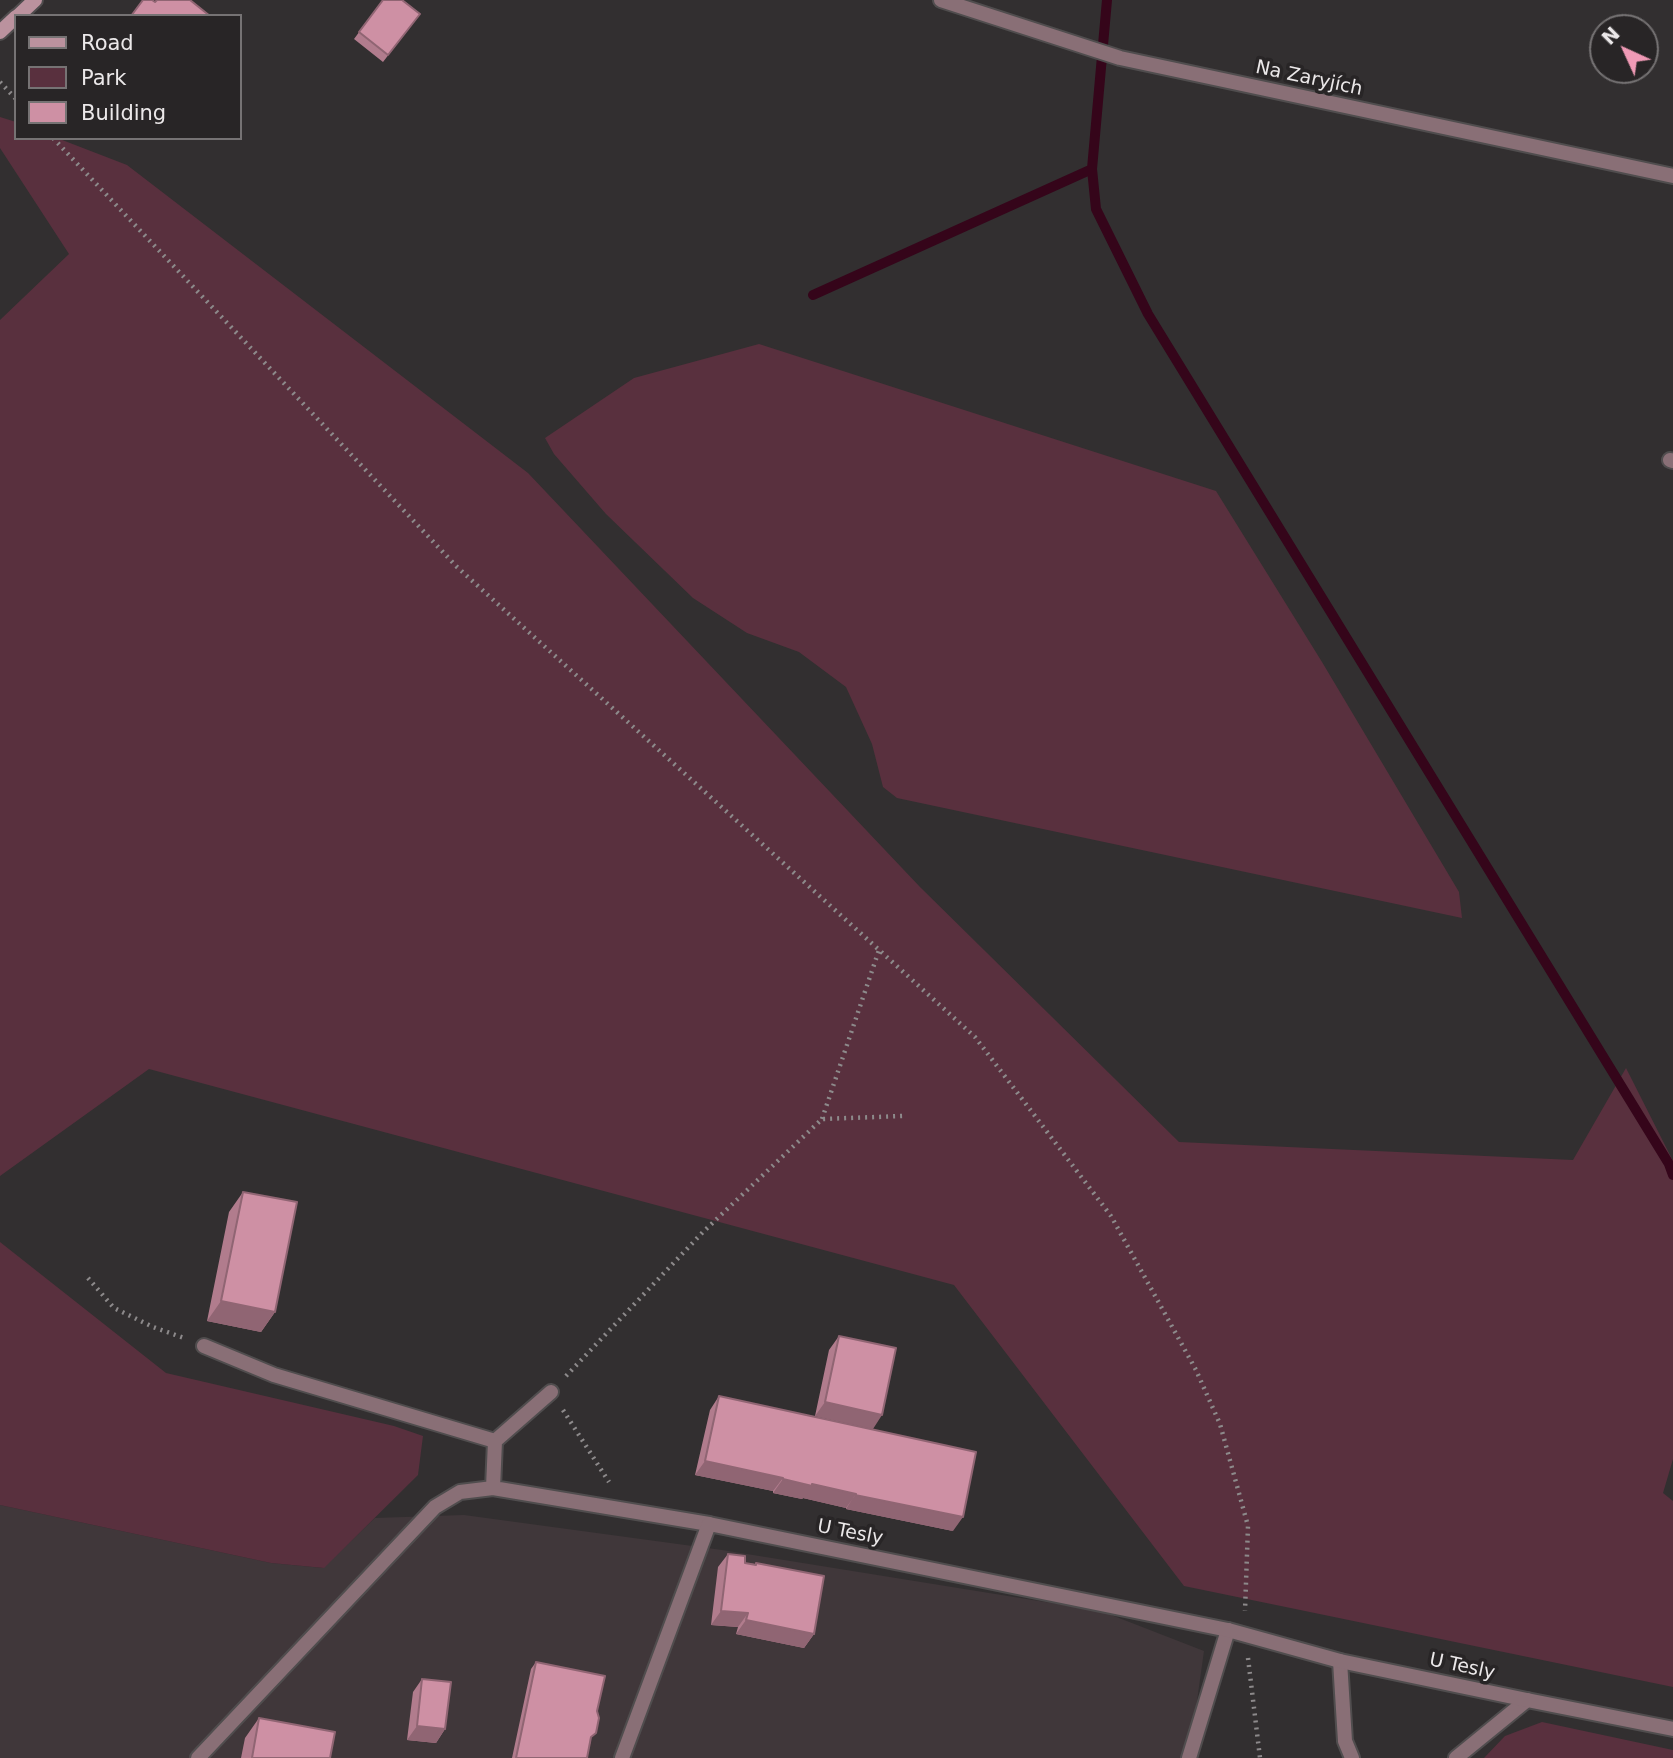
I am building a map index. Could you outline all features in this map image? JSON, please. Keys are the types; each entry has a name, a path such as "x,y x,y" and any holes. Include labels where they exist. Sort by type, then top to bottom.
{"street":[{"path":"20,14 35,0"},
{"name":"Na Zaryjích","path":"941,0 1120,58 1673,176"},
{"path":"0,32 14,20"},
{"path":"204,1346 274,1375 495,1441"},
{"path":"493,1488 495,1441 551,1392"},
{"name":"U Tesly","path":"198,1758 435,1507 460,1492 493,1488 709,1524 1228,1630 1340,1661 1673,1729"},
{"path":"622,1758 709,1524"},
{"path":"1189,1758 1228,1630"},
{"path":"1340,1661 1345,1741 1352,1758"},
{"path":"1456,1758 1527,1700"}],"path":[{"path":"0,82 14,97"},
{"path":"55,140 457,567 975,1037 1111,1216 1196,1370 1220,1424 1248,1526 1244,1634 1260,1758"},
{"path":"626,1510 551,1392 703,1232 822,1119 879,950"},
{"path":"822,1119 903,1116"},
{"path":"88,1278 114,1308 153,1327 204,1346"}],"shaded area":[{"path":"0,1505 271,1563 323,1568 375,1518 464,1515 722,1550 1101,1611 1204,1651 1189,1758 0,1758"}],"green space":[{"path":"0,117 14,121 14,140 62,140 127,165 528,473 920,887 1179,1142 1573,1160 1626,1068 1673,1161 1673,1459 1663,1493 1673,1501 1673,1687 1184,1586 954,1285 149,1069 0,1176 0,320 69,254 0,148"},
{"path":"759,344 1216,491 1459,892 1462,918 897,798 883,787 872,744 846,687 799,652 747,633 693,598 606,514 554,454 545,438 634,378"},
{"path":"0,1242 166,1373 394,1426 423,1436 418,1475 324,1568 271,1563 0,1505"},
{"path":"1542,1722 1673,1750 1673,1758 1484,1758 1505,1736"}],"building":[{"path":"143,0 190,0 208,14 132,14"},
{"path":"383,0 402,0 420,14 388,55 359,32"},
{"path":"243,1192 297,1202 275,1312 221,1301"},
{"path":"839,1336 896,1348 882,1415 825,1402"},
{"path":"719,1396 976,1452 963,1517 705,1461"},
{"path":"728,1554 745,1556 745,1563 824,1576 814,1634 746,1620 748,1613 721,1611"},
{"path":"536,1662 605,1676 597,1711 599,1718 596,1733 591,1737 587,1758 516,1758"},
{"path":"422,1679 451,1682 445,1729 417,1726"},
{"path":"259,1718 335,1732 330,1758 252,1758"}],"waterway":[{"path":"1107,0 1092,169 1096,209 1148,314 1669,1164 1673,1175"},
{"path":"813,295 1092,169"}]}
